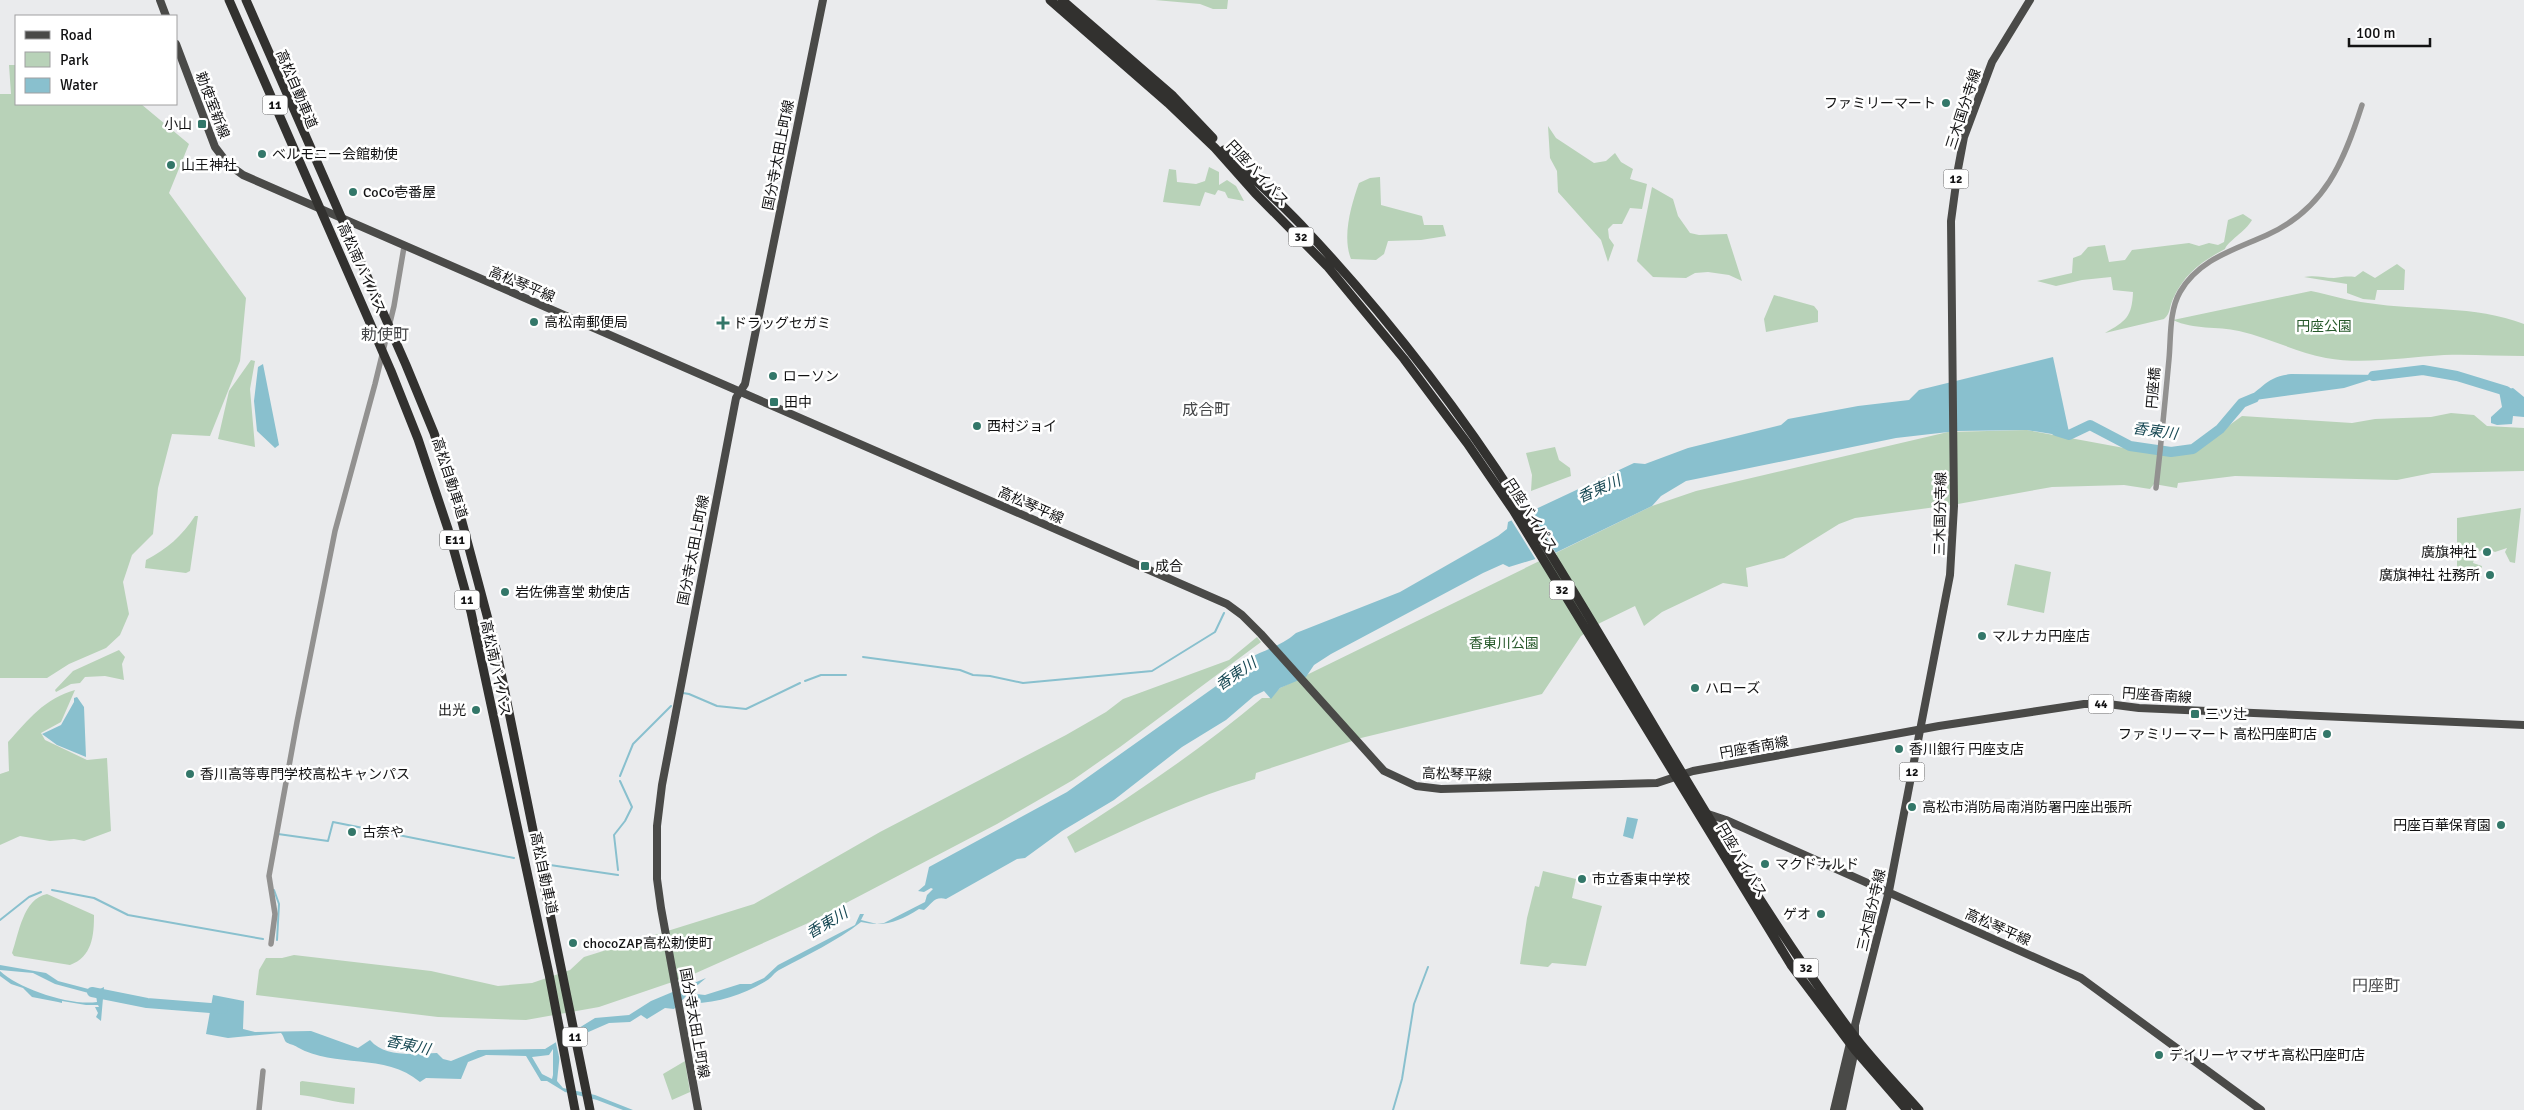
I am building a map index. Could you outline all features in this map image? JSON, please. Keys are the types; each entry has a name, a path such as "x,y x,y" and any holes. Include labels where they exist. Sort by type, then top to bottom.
{"highway":[{"name":"高松南バイパス","path":"229,0 383,352 418,439 456,556 470,612 549,974 574,1105"},
{"name":"高松自動車道","path":"234,0 382,337 419,430 449,518 481,638 580,1110"},
{"name":"高松南バイパス","path":"244,0 343,220 434,433 470,546 497,653 590,1109"},
{"name":"高松自動車道","path":"244,0 402,364 454,506 489,636 578,1064 590,1109"},
{"name":"円座バイパス","path":"1050,0 1168,103 1215,148 1255,193 1321,259 1404,359 1516,508"},
{"name":"円座バイパス","path":"1062,0 1174,96 1224,150 1304,228 1409,352 1474,440 1704,816 1853,1043 1906,1110"},
{"name":"円座バイパス","path":"1853,1043 1919,1110"}],"main road":[{"path":"160,0 166,15"},
{"name":"国分寺太田上町線","path":"698,1110 657,879 660,801 707,543 736,398 744,384 823,0"},
{"name":"三木国分寺線","path":"1834,1110 1853,1043 1889,891 1950,575 1954,506 1952,221 1964,137 1992,62 2030,0"},
{"name":"勅使室新線","path":"178,49 212,142 223,159 243,175 343,220"},
{"name":"高松琴平線","path":"343,220 1227,604 1242,615 1261,634 1384,771 1406,783 1428,789 1647,784 1679,776"},
{"path":"352,241 357,231 364,229"},
{"name":"円座香南線","path":"1679,776 1919,730 2096,704 2139,708 2524,725"},
{"name":"高松琴平線","path":"1704,816 1726,820 2081,978 2261,1110"},
{"name":"三木国分寺線","path":"1842,1110 1853,1043"}],"street":[{"name":"円座橋","path":"2156,488 2172,321 2180,292 2202,266 2220,255 2269,234 2296,217 2330,183 2351,140 2362,105"},
{"path":"271,944 275,914 269,876 297,722 335,531 357,455 383,352 404,246"},
{"path":"259,1110 263,1071"}],"green space":[{"path":"1155,0 1228,0 1227,9 1213,9 1200,4"},
{"path":"9,65 15,65 15,105 142,105 189,144 169,193 246,298 240,361 210,436 172,434 158,488 153,534 132,555 123,582 129,614 120,635 106,648 69,664 47,678 0,678 0,94 11,94"},
{"path":"1548,126 1556,138 1594,163 1606,161 1615,153 1621,162 1633,169 1630,179 1647,184 1642,209 1630,208 1622,224 1613,224 1608,229 1609,238 1614,245 1608,262 1601,240 1558,192 1557,171 1550,158"},
{"path":"1209,167 1219,172 1219,185 1227,180 1236,186 1244,201 1228,198 1225,192 1218,190 1215,195 1205,192 1200,206 1163,202 1169,169 1176,170 1177,182 1196,184 1205,181"},
{"path":"1380,177 1381,205 1422,216 1424,225 1443,225 1446,236 1421,240 1388,241 1384,254 1376,260 1351,259 1348,250 1347,231 1359,183 1370,178"},
{"path":"1652,187 1673,199 1678,216 1690,233 1699,235 1727,234 1742,281 1729,275 1708,272 1695,273 1686,278 1653,277 1637,261"},
{"path":"2243,214 2252,220 2225,249 2209,258 2188,275 2177,290 2168,314 2164,319 2105,333 2123,321 2129,313 2133,292 2113,290 2111,277 2082,280 2056,286 2037,281 2072,273 2073,258 2081,255 2088,247 2105,245 2109,262 2125,260 2132,250 2189,243 2199,246 2209,243 2218,245 2224,242 2228,220"},
{"path":"2397,264 2405,270 2404,290 2377,290 2375,300 2363,299 2347,293 2347,284 2304,277 2355,277 2363,271 2375,278"},
{"name":"円座公園","path":"2311,291 2361,302 2467,311 2505,318 2524,324 2524,356 2454,355 2370,361 2340,360 2293,349 2239,331 2197,327 2173,320"},
{"path":"1774,295 1814,306 1818,311 1818,322 1766,332 1764,319"},
{"path":"251,360 255,361 250,389 255,447 218,439 229,391"},
{"name":"香東川公園","path":"2451,413 2474,415 2487,426 2524,428 2524,471 2432,473 2397,480 2235,476 2178,483 2177,488 2154,484 2150,489 2124,485 2052,487 1958,504 1855,518 1839,524 1784,558 1746,568 1748,587 1723,583 1662,612 1644,626 1635,606 1600,623 1581,636 1542,694 1361,738 1256,773 1255,779 1186,803 1075,853 1067,837 1167,771 1262,698 1271,698 1280,688 1652,506 1696,491 1948,432 2027,430 2135,450 2169,453 2195,450 2242,416 2352,423 2375,419 2431,417"},
{"path":"1555,447 1559,460 1570,468 1571,476 1531,491 1532,475 1526,453"},
{"name":"廣旗神社","path":"2521,508 2515,563 2510,562 2505,552 2507,548 2495,552 2486,548 2476,553 2473,563 2482,566 2479,577 2457,574 2457,518"},
{"path":"195,516 198,516 190,571 186,573 145,568 146,560 173,541 185,530"},
{"path":"2015,564 2051,572 2044,613 2007,605"},
{"path":"1257,637 1261,642 1073,780 997,824 806,924 687,977 599,1007 526,1020 438,1017 256,995 259,970 266,958 282,958 294,955 431,971 498,986 532,983 570,970 584,957 754,904 880,832 1066,735 1106,712 1123,699 1229,660"},
{"path":"119,650 125,657 122,664 124,680 105,676 85,677 80,683 71,684 56,692 55,690 73,671"},
{"path":"75,690 61,722 41,733 45,740 87,760 107,758 111,831 84,841 74,839 50,841 20,836 0,845 0,774 9,771 8,742 46,704"},
{"path":"1543,871 1576,879 1572,898 1602,906 1586,966 1552,963 1548,967 1520,964 1527,918 1535,886 1539,887"},
{"path":"47,894 94,915 90,945 83,957 70,965 14,956 12,953 27,910 39,897"},
{"path":"685,1061 690,1092 672,1100 663,1074"},
{"path":"300,1082 355,1088 354,1104 300,1095"}],"water":[{"path":"2053,357 2070,437 2027,430 1957,431 1896,438 1686,481 1661,496 1652,506 1555,553 1509,567 1503,564 1483,573 1331,654 1314,665 1306,677 1280,688 1271,699 1264,691 1254,696 1226,720 1182,747 1114,800 1062,831 1025,858 1017,859 946,899 942,898 934,901 924,910 919,909 898,920 884,924 878,924 884,923 925,902 927,895 933,889 931,888 924,892 918,891 925,885 929,867 1067,792 1226,679 1251,657 1278,645 1296,633 1400,592 1498,536 1507,529 1508,522 1634,463 1645,464 1688,448 1781,425 1788,419 1858,406 1909,400 1919,390"},
{"path":"263,364 279,445 275,448 257,431 254,401 258,367"},
{"path":"2291,374 2385,375 2344,388 2248,401 2241,405 2240,401 2268,381"},
{"path":"2513,388 2524,397 2524,417 2513,416 2512,424 2497,425 2491,423 2491,417 2502,407 2499,391"},
{"path":"77,697 84,707 86,757 57,745 42,734 61,725 74,702 74,698"},
{"path":"1627,817 1638,819 1633,839 1623,836"},
{"path":"860,914 864,914 861,920 876,924 861,922 832,942 779,970 766,981 740,994 703,1003 693,1003 687,995 674,1009 665,1008 647,1019 641,1015 630,1022 609,1023 561,1044 557,1081 563,1088 595,1095 633,1110 623,1110 597,1100 565,1092 547,1081 541,1081 526,1056 486,1055 468,1062 461,1079 426,1078 420,1082 406,1073 391,1067 327,1058 312,1054 287,1043 281,1033 228,1038 206,1034 213,995 244,1001 243,1029 255,1032 311,1031 358,1048 370,1040 384,1050 402,1054 437,1053 443,1059 451,1061 478,1050 545,1049 595,1018 629,1015 651,1001 706,978 693,989 696,994 705,995 740,984 751,984 764,978 778,965 855,925","holes":["553,1049 552,1079 542,1074 532,1057 549,1055"]},
{"path":"0,965 46,973 58,981 96,991 104,987 101,1021 96,1017 98,1013 95,1007 99,1007 98,1005 62,1001 62,1003 32,997 23,988 11,984 0,976 0,971 19,984 59,999 86,1003 97,1002 96,995 55,984 33,973 0,970"}],"pier":[{"path":"1529,508 1557,555 1536,560 1510,518"},
{"path":"579,1023 581,1036 563,1046 561,1066 555,1038"}],"waterway":[{"name":"香東川","path":"2373,376 2423,370 2457,376 2506,391 2524,407"},
{"name":"香東川","path":"2056,431 2069,435 2090,425 2130,446 2171,452 2193,449 2220,429 2242,403 2254,398"},
{"path":"863,657 960,670 973,675 990,676 1023,683 1152,671 1215,632 1224,613"},
{"path":"805,681 821,675 846,675"},
{"path":"683,693 717,706 746,709 800,683"},
{"path":"620,776 633,744 671,706"},
{"path":"618,870 614,835 625,821 632,807 620,781"},
{"path":"278,834 328,841 333,822 514,858"},
{"path":"550,865 618,875"},
{"path":"52,890 94,898 128,915 263,939"},
{"path":"274,890 279,904 277,940"},
{"path":"0,920 29,897 41,892"},
{"path":"1393,1110 1402,1079 1414,1004 1428,967"},
{"name":"香東川","path":"92,992 147,1003 223,1009"}],"place":[{"name":"ファミリーマート","path":"1946,103"},
{"name":"小山","path":"202,124"},
{"name":"ベルモニー会館勅使","path":"262,154"},
{"name":"山王神社","path":"171,165"},
{"name":"CoCo壱番屋","path":"353,192"},
{"name":"高松南郵便局","path":"534,322"},
{"name":"ドラッグセガミ","path":"723,323"},
{"name":"ローソン","path":"773,376"},
{"name":"田中","path":"774,402"},
{"name":"西村ジョイ","path":"977,426"},
{"name":"廣旗神社","path":"2487,552"},
{"name":"成合","path":"1145,566"},
{"name":"廣旗神社 社務所","path":"2490,575"},
{"name":"岩佐佛喜堂 勅使店","path":"505,592"},
{"name":"マルナカ円座店","path":"1982,636"},
{"name":"ハローズ","path":"1695,688"},
{"name":"出光","path":"476,710"},
{"name":"三ツ辻","path":"2195,714"},
{"name":"ファミリーマート 高松円座町店","path":"2327,734"},
{"name":"香川銀行 円座支店","path":"1899,749"},
{"name":"香川高等専門学校高松キャンパス","path":"190,774"},
{"name":"高松市消防局南消防署円座出張所","path":"1912,807"},
{"name":"円座百華保育園","path":"2501,825"},
{"name":"古奈や","path":"352,832"},
{"name":"マクドナルド","path":"1765,864"},
{"name":"市立香東中学校","path":"1582,879"},
{"name":"ゲオ","path":"1821,914"},
{"name":"chocoZAP高松勅使町","path":"573,943"},
{"name":"デイリーヤマザキ高松円座町店","path":"2159,1055"}],"district":[{"name":"勅使町","path":"385,334"},
{"name":"成合町","path":"1206,409"},
{"name":"円座町","path":"2376,985"}]}
